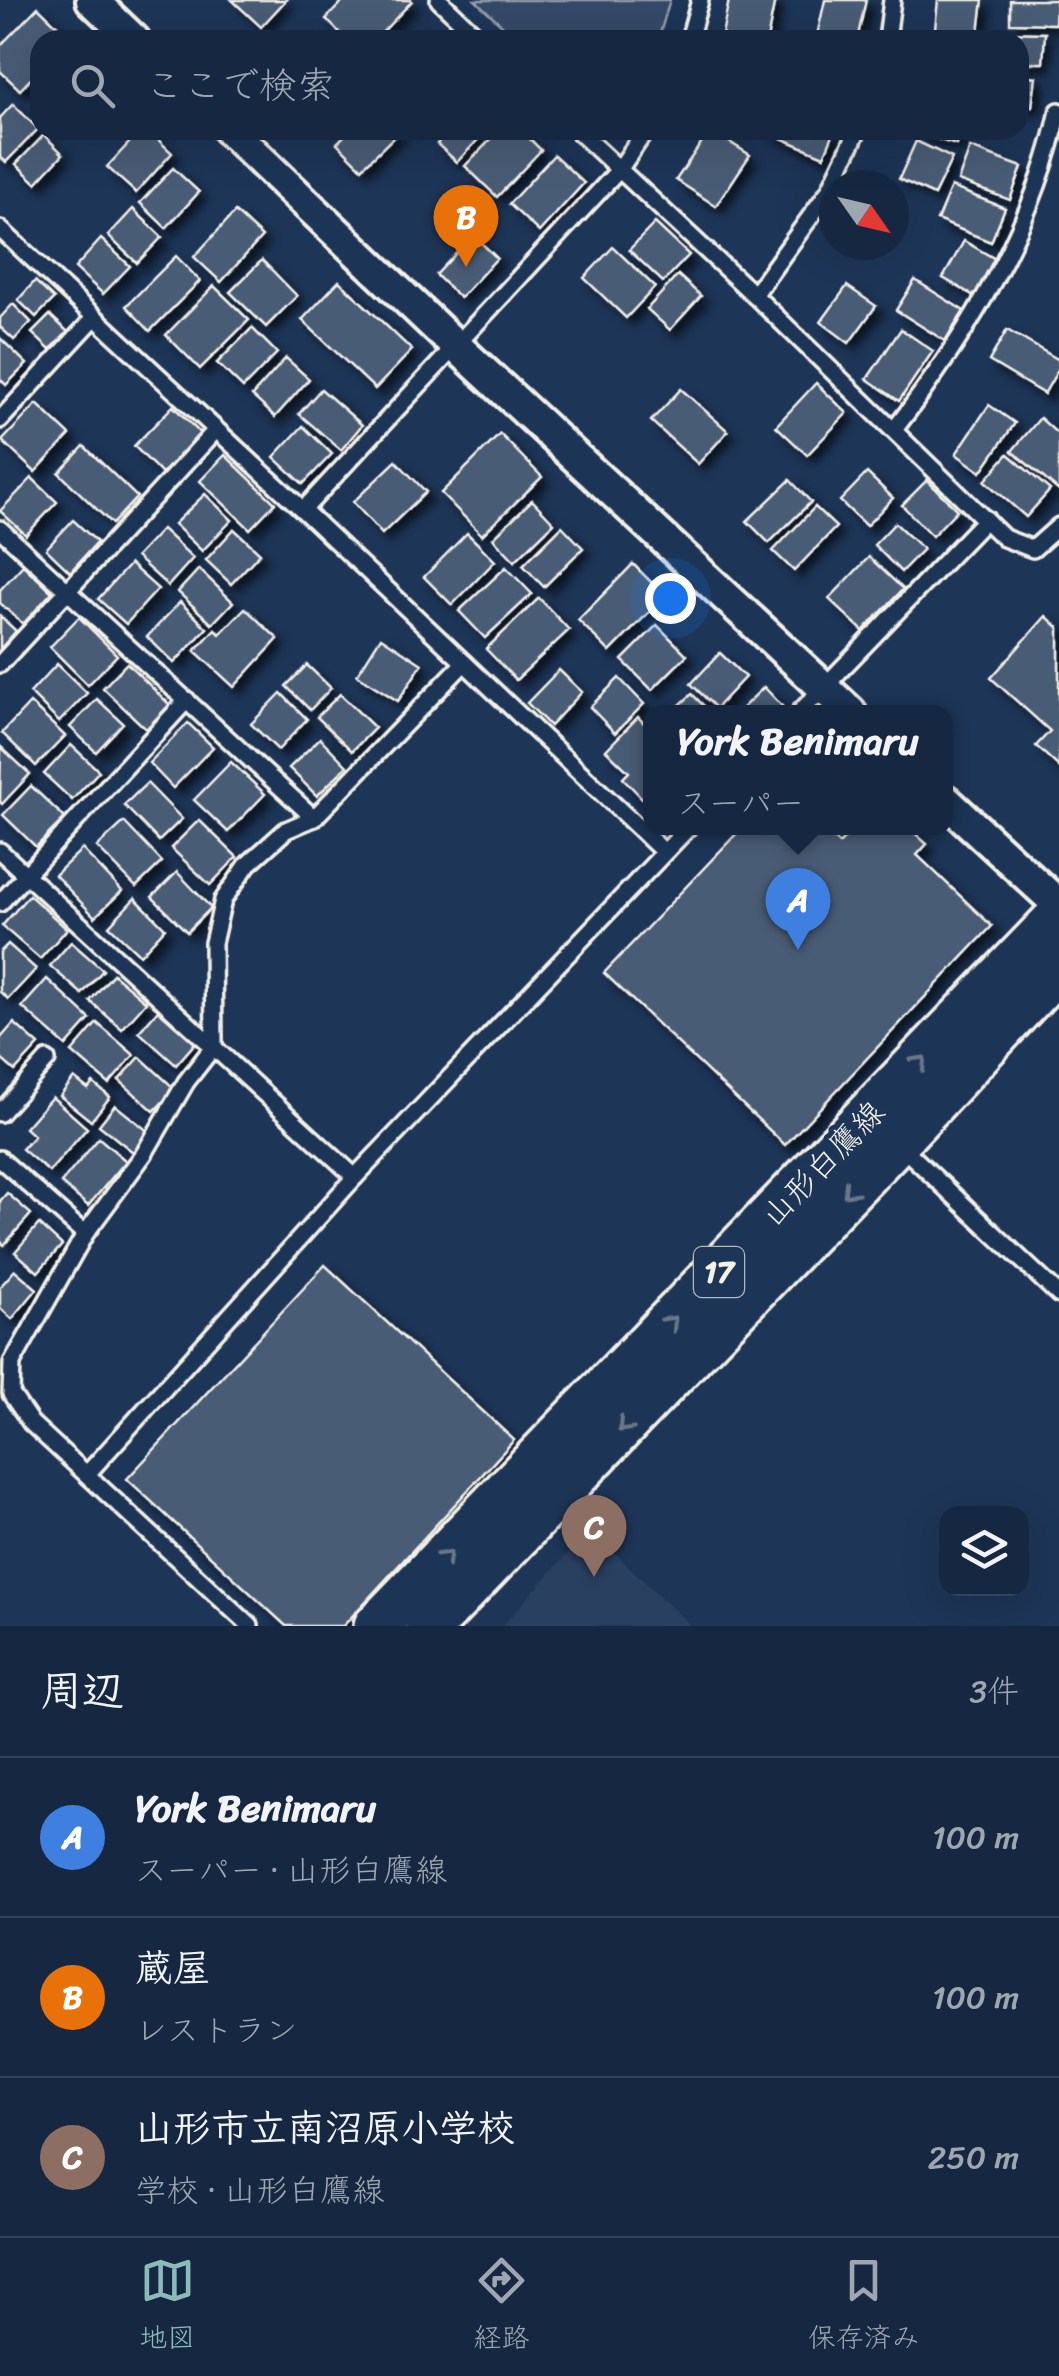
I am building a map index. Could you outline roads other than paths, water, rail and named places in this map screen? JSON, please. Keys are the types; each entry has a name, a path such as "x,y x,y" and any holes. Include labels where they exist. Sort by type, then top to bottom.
{"main road":[{"name":"山形白鷹線","path":"377,1626 1059,917"},
{"name":"山形白鷹線","path":"430,1626 1059,966"}],"street":[{"path":"92,0 124,30"},
{"path":"240,140 842,705"},
{"path":"953,807 1059,906"}],"lane":[{"path":"439,0 470,30"},
{"path":"692,30 700,0"},
{"path":"888,30 892,0"},
{"path":"894,430 960,339 994,280 1028,208 1059,111"},
{"path":"588,140 1004,538 1034,549 1059,526"},
{"path":"303,510 620,170 640,140"},
{"path":"754,295 828,191 853,140"},
{"path":"0,230 643,832"},
{"path":"0,420 95,317"},
{"path":"0,664 216,430"},
{"path":"807,705 986,519"},
{"path":"0,529 314,818"},
{"path":"250,1626 31,1423 11,1394 6,1358 85,1234 144,1154 186,1082 214,1046 213,943 224,900 248,864 286,830 314,818 464,662"},
{"path":"0,903 187,700"},
{"path":"646,835 664,852"},
{"path":"87,1474 355,1177 681,835"},
{"path":"0,851 355,1177"},
{"path":"0,1113 47,1060"},
{"path":"896,1141 1059,1295"},
{"path":"0,1159 85,1234"}],"place":[{"name":"蔵屋","path":"466,267"},
{"name":"York Benimaru","path":"798,950"},
{"name":"山形市立南沼原小学校","path":"594,1577"}]}
